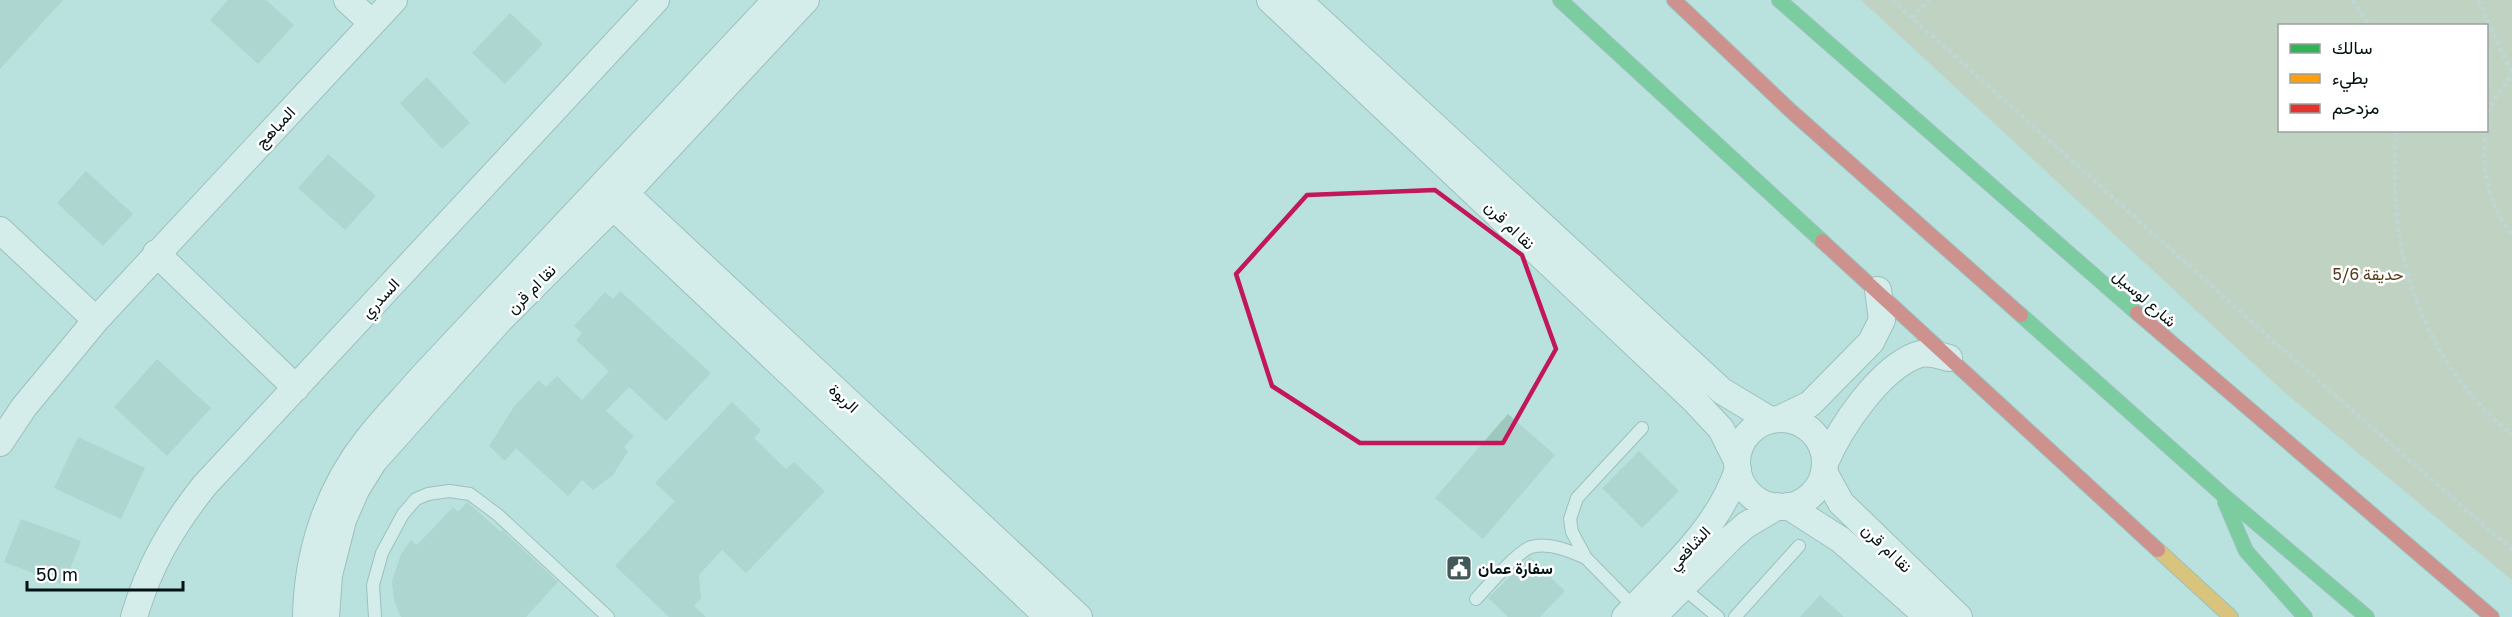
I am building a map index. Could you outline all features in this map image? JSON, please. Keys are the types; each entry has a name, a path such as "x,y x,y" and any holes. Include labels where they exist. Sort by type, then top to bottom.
{"highway":[{"path":"1560,0 2231,617"},
{"path":"1674,0 1791,111 2222,494 2367,617"},
{"name":"شارع لوسيل","path":"1779,0 2101,282 2492,617"},
{"path":"1660,4 1695,19"},
{"path":"2222,494 2246,551 2305,617"}],"street":[{"path":"346,0 372,23"},
{"name":"المباهج","path":"0,443 24,407 96,320 394,0"},
{"name":"السدري","path":"134,617 155,559 176,522 204,486 656,0"},
{"name":"نقا ام قرن","path":"326,617 329,574 343,520 356,490 374,461 611,193 776,0"},
{"name":"نقا ام قرن","path":"306,617 308,586 315,547 330,502 345,472 367,440 422,377 806,0"},
{"name":"نقا ام قرن","path":"1270,0 1693,399 1721,429 1738,465"},
{"name":"نقا ام قرن","path":"1298,0 1722,391 1774,420"},
{"name":"الربوة","path":"611,193 1048,617"},
{"name":"الربوة","path":"611,193 1079,617"},
{"path":"0,230 96,320"},
{"path":"156,253 296,388"},
{"path":"1878,290 1882,320 1871,342 1810,404 1757,426 1747,435 1741,447 1738,465 1747,491 1756,499 1783,506 1801,502 1820,484 1837,436 1852,413 1898,366 1917,355 1927,353 1949,358"},
{"path":"1774,420 1791,420 1812,431 1820,440 1825,468"},
{"name":"الشافعي","path":"1637,614 1710,526 1731,492 1738,465"},
{"name":"نقا ام قرن","path":"1825,468 1841,503 1959,617"},
{"name":"نقا ام قرن","path":"1783,506 1841,540 1928,617"},
{"name":"الشافعي","path":"1637,614 1682,587 1746,525 1783,506"}],"lane":[{"path":"1637,614 1586,558 1572,532 1571,511 1577,498 1642,428"},
{"path":"375,617 373,585 382,553 403,514 416,499 428,494 449,491 470,494 498,515 608,617"},
{"path":"1735,617 1799,546"},
{"path":"1476,599 1521,553 1532,547 1563,549 1586,558"},
{"path":"1682,587 1718,617"}],"path":[{"path":"1892,0 2323,386 2512,550"},
{"path":"1912,18 1929,0"},
{"path":"2354,0 2369,24"},
{"path":"2478,0 2512,74 2495,99 2488,117"},
{"path":"2396,132 2394,163 2400,240 2409,278 2423,315 2450,366 2473,396 2501,426 2512,434"},
{"path":"2485,132 2484,162 2488,188 2496,214 2512,235"}],"highlighted area":[{"path":"1435,190 1522,255 1556,349 1503,443 1360,443 1272,386 1236,274 1307,195"}],"green space":[{"name":"حديقة 5/6","path":"1861,0 2512,0 2512,580 2283,391"}],"building":[{"path":"0,0 63,0 0,69"},
{"path":"228,0 266,0 294,25 258,64 210,20"},
{"path":"510,13 543,44 505,84 472,53"},
{"path":"427,77 470,123 442,149 400,103"},
{"path":"328,154 376,196 345,230 298,188"},
{"path":"86,171 133,214 103,246 57,203"},
{"path":"620,291 711,373 666,421 629,387 606,411 634,436 624,447 628,451 613,475 593,490 582,480 568,496 516,448 505,461 489,446 513,408 539,380 546,387 557,376 582,400 609,371 576,340 582,333 574,326 605,292 613,299"},
{"path":"157,359 211,408 167,456 114,407"},
{"path":"732,402 761,430 754,438 786,469 794,462 825,491 746,573 722,550 699,575 701,598 694,606 706,617 669,617 615,566 675,501 655,483"},
{"path":"1508,414 1555,455 1483,539 1435,498"},
{"path":"78,437 145,468 121,519 54,488"},
{"path":"1639,451 1679,491 1642,528 1602,488"},
{"path":"467,502 501,532 502,530 558,582 526,617 401,617 394,600 392,581 401,554 411,540 417,545 453,507 458,512"},
{"path":"21,519 81,541 64,585 4,562"},
{"path":"1530,557 1565,591 1540,617 1508,617 1488,598"},
{"path":"1820,595 1844,617 1800,617"}],"traffic: fast":[{"path":"1560,0 1822,241"},
{"path":"1779,0 2137,313"},
{"path":"2021,315 2222,494 2367,617"},
{"path":"2225,502 2246,551 2305,617"}],"traffic: slow":[{"path":"2158,550 2231,617"}],"traffic: jam":[{"path":"1674,0 1791,111 2021,315"},
{"path":"1822,241 2158,550"},
{"path":"2137,313 2492,617"}],"place":[{"name":"سفارة عمان","path":"1459,568"}]}
